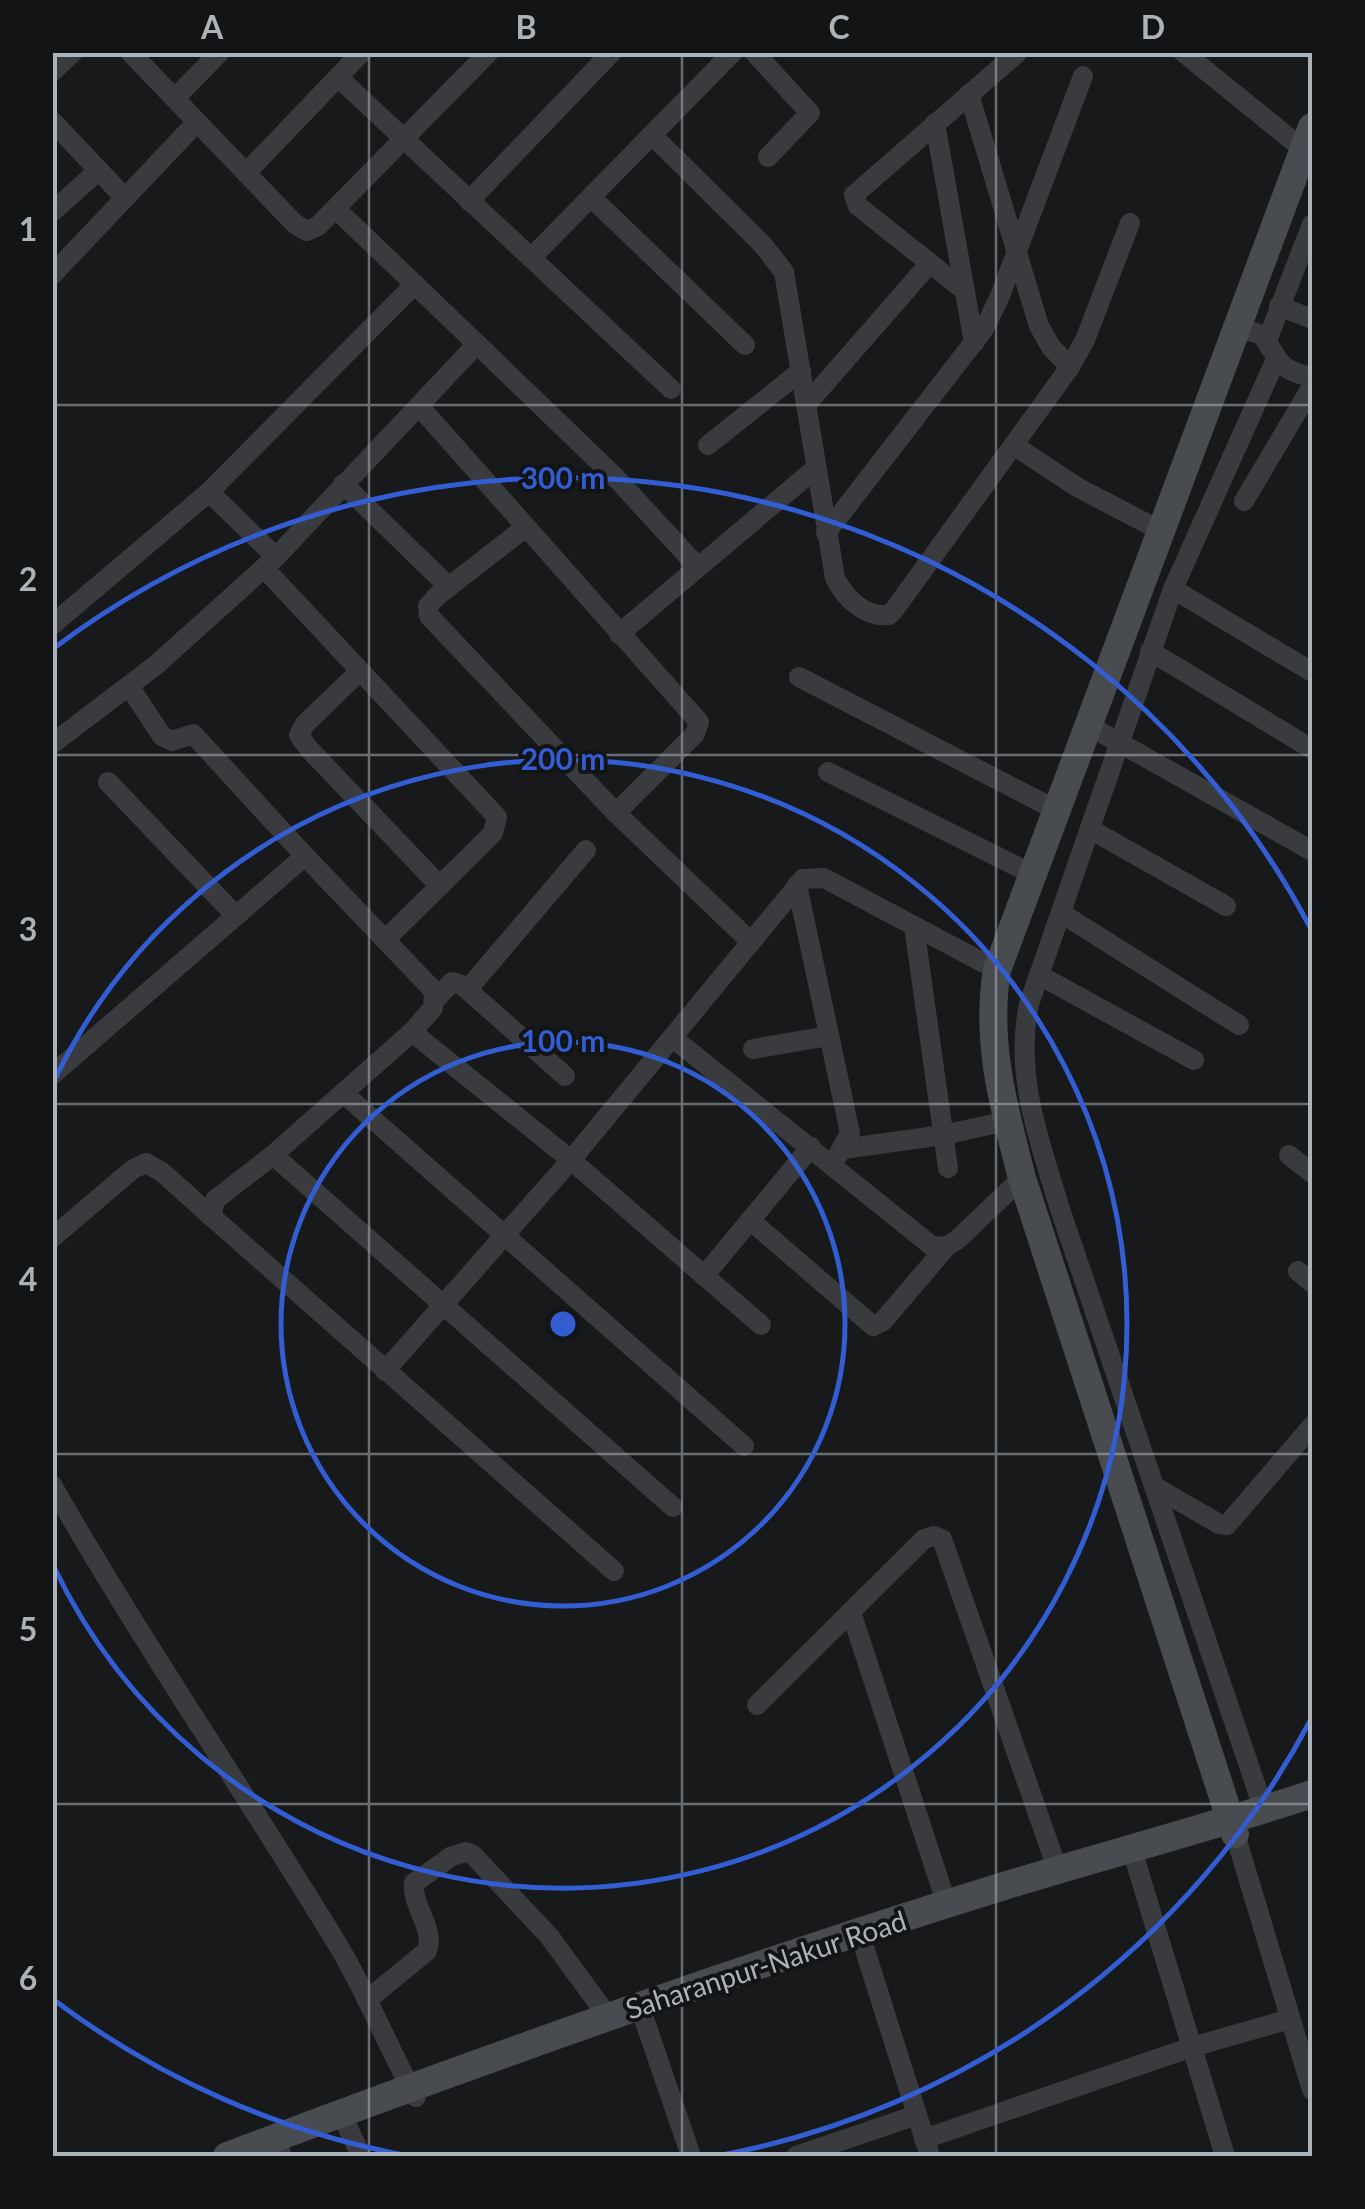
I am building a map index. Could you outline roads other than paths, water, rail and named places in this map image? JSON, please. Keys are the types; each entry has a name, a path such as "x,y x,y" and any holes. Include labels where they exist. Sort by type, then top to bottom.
{"main road":[{"path":"1233,1827 1112,1408 1022,1178 998,1085 992,1002 997,970 1058,811 1104,733 1160,531 1269,348 1308,139"},
{"name":"Saharanpur-Nakur Road","path":"276,2155 348,2126 414,2093 609,2018 642,2014 1136,1862 1312,1794"},
{"name":"Saharanpur-Nakur Road","path":"227,2156 947,1905 1058,1871 1312,1809"}],"street":[{"path":"52,72 73,52"},
{"path":"130,52 306,231 314,231 489,52"},
{"path":"175,98 220,52"},
{"path":"246,173 362,52"},
{"path":"469,201 612,52"},
{"path":"531,258 733,52"},
{"path":"754,52 810,112 768,157"},
{"path":"1183,52 1308,139"},
{"path":"966,291 858,206 854,195 1016,53"},
{"path":"826,532 974,344 1000,296 1083,76"},
{"path":"338,77 671,389"},
{"path":"969,94 1044,337 1070,367"},
{"path":"52,121 124,197"},
{"path":"52,276 197,122"},
{"path":"935,123 974,344"},
{"path":"652,135 776,259 788,288 834,578 848,599 874,615 889,615 1070,367 1085,340 1130,223"},
{"path":"52,212 99,170"},
{"path":"591,197 745,345"},
{"path":"336,209 616,478 697,566"},
{"path":"1264,1810 1156,1487 1112,1408 1026,1084 1023,1033 1090,829 1104,733 1150,651 1269,348 1279,306 1312,224"},
{"path":"806,405 930,264"},
{"path":"52,625 208,492 415,284"},
{"path":"1279,306 1312,319"},
{"path":"52,744 129,686 270,563 477,344"},
{"path":"1244,501 1312,389 1269,348"},
{"path":"708,445 801,370"},
{"path":"419,406 694,716 699,728 616,812"},
{"path":"1014,446 1077,487 1160,531"},
{"path":"619,634 816,468"},
{"path":"343,484 449,587"},
{"path":"208,492 360,671 497,818 493,833 386,939"},
{"path":"526,527 428,606 434,624 616,812 751,942"},
{"path":"1173,588 1312,672"},
{"path":"1150,651 1312,750"},
{"path":"360,671 299,735 440,886"},
{"path":"799,677 1058,811"},
{"path":"129,686 162,736 172,741 193,734 429,984 436,999"},
{"path":"1104,733 1312,851"},
{"path":"828,772 1034,875"},
{"path":"108,782 236,916"},
{"path":"1090,829 1226,906"},
{"path":"468,989 586,850"},
{"path":"52,1075 305,856"},
{"path":"386,1371 571,1160 803,879 824,878 997,970"},
{"path":"796,885 850,1133 838,1156"},
{"path":"1060,913 1239,1025"},
{"path":"914,926 948,1168"},
{"path":"1039,975 1194,1060"},
{"path":"211,1216 214,1200 273,1155 412,1032 452,982 468,989 564,1076"},
{"path":"412,1032 571,1160 762,1325"},
{"path":"753,1049 829,1036"},
{"path":"673,1038 811,1147 838,1156 920,1238 934,1247 948,1246"},
{"path":"343,1093 744,1446"},
{"path":"838,1156 1008,1121"},
{"path":"704,1276 811,1147"},
{"path":"1289,1154 1312,1174"},
{"path":"273,1155 674,1507"},
{"path":"52,1238 133,1168 146,1163 162,1172 614,1571"},
{"path":"750,1220 873,1326 883,1321 948,1246 1022,1178"},
{"path":"1156,1487 1227,1525 1312,1426"},
{"path":"52,1485 138,1631 253,1806 338,1946 414,2093"},
{"path":"757,1706 924,1539 942,1539 1058,1871"},
{"path":"851,1612 947,1905"},
{"path":"1233,1827 1312,2090"},
{"path":"367,2000 428,1951 430,1935 416,1900 414,1883 452,1856 466,1852 539,1924 609,2018"},
{"path":"1136,1862 1225,2156"},
{"path":"864,1948 927,2148 1192,2047 1290,2019"},
{"path":"642,2014 691,2156"},
{"path":"796,2156 916,2116"},
{"path":"348,2126 362,2156"}]}
